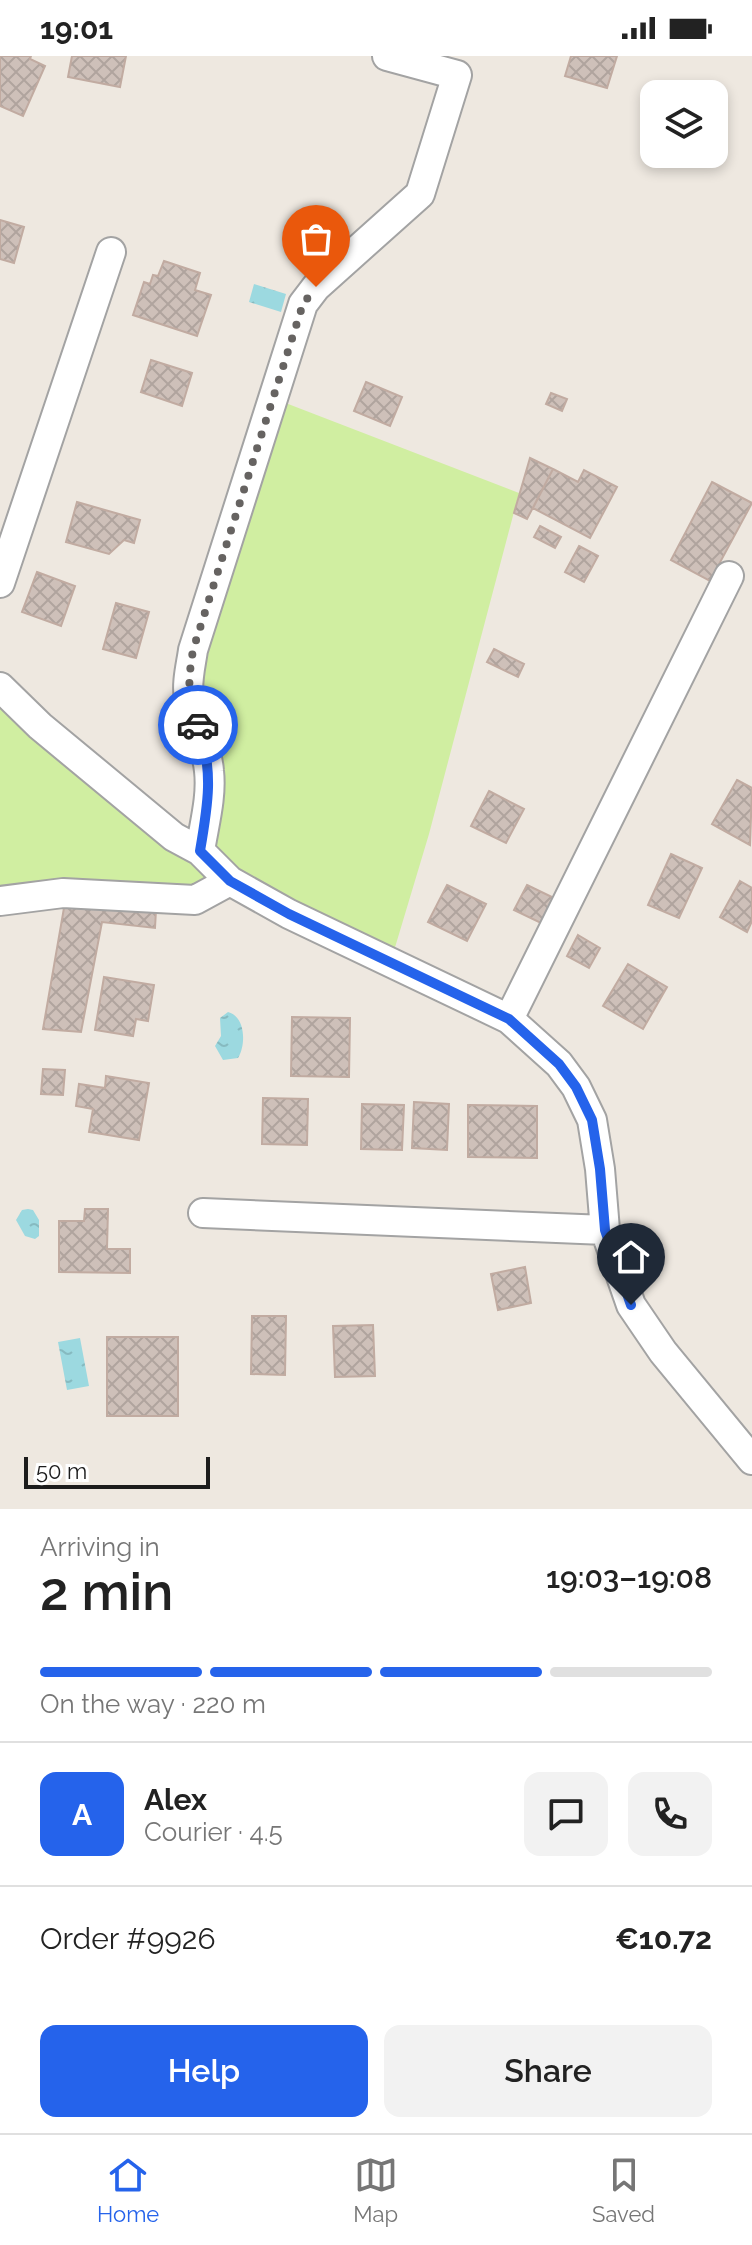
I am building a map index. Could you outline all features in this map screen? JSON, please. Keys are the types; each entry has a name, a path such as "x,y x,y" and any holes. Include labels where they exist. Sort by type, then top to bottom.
{"street":[{"path":"200,851 210,772 204,740 189,699 188,680 193,650 303,304 316,287 420,194 459,65 387,56"},
{"path":"0,583 111,252"},
{"path":"509,1019 729,576"},
{"path":"0,687 40,726 174,837 200,851 230,881 387,963 509,1019 559,1064 576,1087 592,1120 605,1230 631,1305 663,1352 752,1460"},
{"path":"0,901 63,893 195,900 230,881"},
{"path":"203,1213 605,1230"}],"green space":[{"path":"283,402 519,493 429,834 393,954 233,869 220,857 213,839 198,671"},
{"path":"0,698 214,879 192,893 0,895"}],"water":[{"path":"254,284 286,294 281,312 249,302"},
{"path":"228,1012 238,1019 243,1039 238,1058 223,1060 215,1046 221,1036 220,1018"},
{"path":"22,1210 33,1210 39,1220 39,1236 35,1239 25,1236 16,1220"},
{"path":"80,1338 89,1386 67,1390 58,1342"}],"building":[{"path":"0,56 31,56 30,59 45,66 23,116 0,106"},
{"path":"72,56 126,56 120,87 68,77"},
{"path":"571,56 617,56 607,88 565,76"},
{"path":"0,220 24,227 14,263 0,259"},
{"path":"164,261 200,273 195,290 211,295 197,336 133,315 144,282 150,284 153,275 158,276"},
{"path":"151,360 192,373 182,406 141,392"},
{"path":"366,382 402,397 390,426 354,411"},
{"path":"551,393 567,399 562,411 546,404"},
{"path":"530,458 553,469 527,519 514,513"},
{"path":"553,469 578,482 584,470 617,487 590,538 533,508"},
{"path":"712,482 752,503 710,581 671,560"},
{"path":"77,502 140,520 134,543 124,540 109,554 66,542"},
{"path":"540,526 561,537 555,548 534,537"},
{"path":"579,546 598,556 584,582 565,572"},
{"path":"37,572 75,586 61,626 22,612"},
{"path":"116,603 149,612 136,658 103,649"},
{"path":"494,649 524,664 518,677 487,662"},
{"path":"737,780 752,788 750,845 712,824"},
{"path":"489,791 524,809 506,843 471,826"},
{"path":"671,854 702,868 679,918 648,905"},
{"path":"740,881 752,888 752,921 747,932 720,917"},
{"path":"447,885 486,904 467,941 428,922"},
{"path":"527,885 556,899 543,924 514,910"},
{"path":"65,902 156,910 155,928 102,922 81,1032 43,1029"},
{"path":"578,935 600,948 589,968 567,956"},
{"path":"628,964 667,987 643,1029 603,1006"},
{"path":"104,977 154,985 148,1021 136,1019 133,1036 95,1030"},
{"path":"292,1017 350,1018 349,1077 291,1076"},
{"path":"43,1069 65,1070 63,1095 41,1094"},
{"path":"106,1076 149,1083 139,1140 89,1132 93,1109 76,1106 79,1084 105,1088"},
{"path":"263,1098 308,1099 307,1145 262,1144"},
{"path":"414,1102 449,1104 447,1150 412,1148"},
{"path":"362,1104 404,1105 402,1150 361,1149"},
{"path":"468,1105 537,1106 537,1158 468,1157"},
{"path":"85,1209 108,1209 107,1249 130,1249 130,1273 59,1272 59,1221 84,1221"},
{"path":"525,1267 531,1303 498,1310 491,1274"},
{"path":"252,1316 286,1316 285,1375 251,1374"},
{"path":"373,1325 375,1376 335,1377 333,1326"},
{"path":"107,1337 178,1337 178,1416 107,1416"}],"way so far":[{"path":"198,725 189,699 188,680 193,650 303,304 316,287"}],"route":[{"path":"198,725 210,772 200,851 230,881 387,963 509,1019 559,1064 576,1087 592,1120 605,1230 631,1305"}]}
